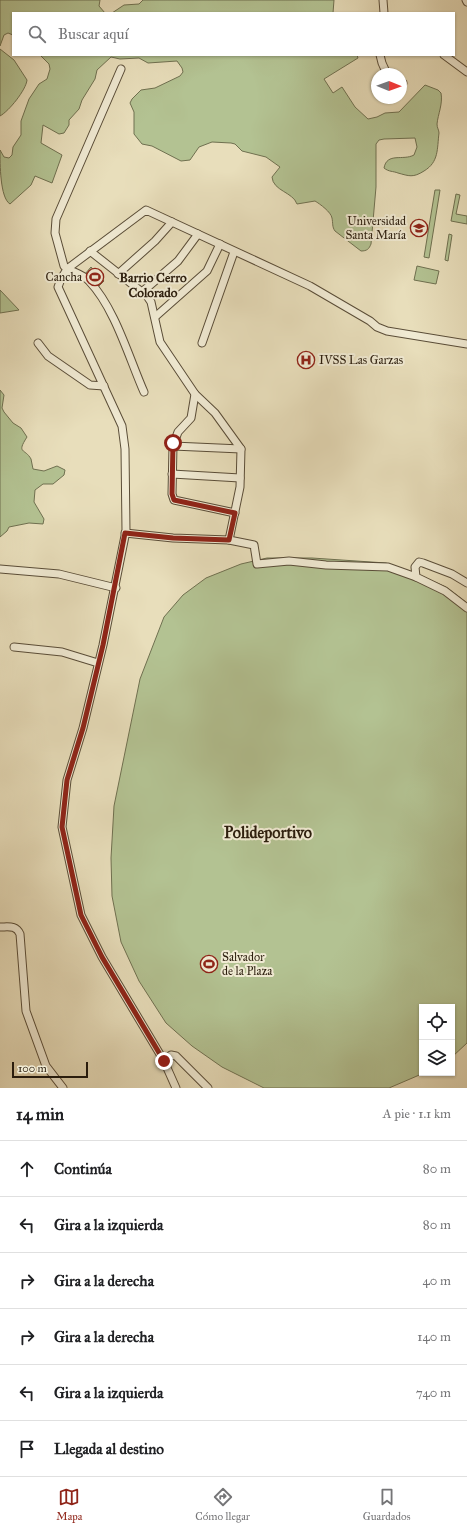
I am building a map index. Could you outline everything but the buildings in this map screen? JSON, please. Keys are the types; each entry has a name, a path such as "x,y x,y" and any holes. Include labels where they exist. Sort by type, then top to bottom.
{"street":[{"path":"383,0 385,12"},
{"path":"380,56 384,68"},
{"path":"445,56 467,72"},
{"path":"121,69 56,219 55,233 62,261 67,269 77,272 88,280 99,293 109,309 144,392"},
{"path":"176,1088 164,1061 102,957 81,915 62,827 67,780 83,728 116,588 125,533 124,437 118,415 58,287 61,279 67,269 90,251 142,212 150,211 234,252 310,286 370,321 377,327 387,331 467,344"},
{"path":"118,274 155,241 172,222"},
{"path":"142,292 178,261 198,234"},
{"path":"155,317 207,272 220,244"},
{"path":"90,251 142,292 151,302 160,342 196,394 215,413 240,449 240,478 229,540"},
{"path":"202,343 234,252"},
{"path":"38,343 48,356 90,385 104,386"},
{"path":"196,394 191,418 178,432 173,446 172,494 174,500 235,513"},
{"path":"173,446 240,449"},
{"path":"172,474 240,478"},
{"path":"125,533 173,538 229,540 254,545 257,564 289,561 326,565 388,567 416,577 445,591 467,608"},
{"path":"416,577 415,568 419,562 452,574 467,583"},
{"path":"0,569 59,574 116,588"},
{"path":"14,648 62,652 98,663"},
{"path":"0,927 14,927 20,934 26,1011 46,1066 63,1088"},
{"path":"164,1061 171,1055 176,1056 208,1088"}],"green space":[{"path":"0,0 100,0 99,6 104,12 12,12 12,35 8,33 4,35 0,46"},
{"path":"143,0 334,0 333,12 114,12 124,5 139,4"},
{"path":"0,49 14,60 27,80 24,89 16,100 8,110 0,116"},
{"path":"41,56 357,56 358,58 324,79 333,93 342,87 355,107 368,119 385,113 399,112 425,85 438,90 441,93 437,124 439,133 436,155 429,167 414,176 389,171 384,168 388,160 392,158 410,157 414,155 417,147 415,138 379,140 376,144 376,187 371,244 368,249 361,251 335,231 331,216 322,206 315,201 297,204 292,197 279,189 273,182 272,177 280,167 266,157 242,151 235,144 212,142 199,147 190,160 181,161 152,146 142,144 134,134 134,112 130,103 132,99 141,90 155,88 180,76 183,72 182,68 177,61 148,63 139,58 120,59 111,57 97,70 95,79 82,100 79,109 69,120 69,125 64,133 59,134 43,125 41,143 62,155 52,183 35,176 31,185 10,204 4,195 2,188 0,150 4,157 9,158 12,155 13,147 21,135 21,121 29,99 39,84 47,79 50,69 49,64"},
{"path":"435,190 440,190 429,258 424,257"},
{"path":"456,194 460,195 456,214 467,216 467,224 451,221"},
{"path":"449,234 452,235 448,261 445,260"},
{"path":"417,266 439,271 436,284 414,280"},
{"name":"Cancha","path":"91,267 104,281 99,286 85,274"},
{"path":"0,290 19,310 0,313"},
{"path":"0,390 4,395 2,408 4,412 13,423 21,428 27,437 22,449 31,459 33,469 44,471 57,466 65,470 64,475 53,484 43,484 35,490 34,502 44,519 43,524 29,523 9,527 0,537"},
{"path":"267,558 312,558 386,563 446,587 467,603 467,1043 455,1054 455,1004 419,1004 419,1075 389,1088 264,1088 222,1067 192,1046 166,1023 139,981 121,942 112,896 111,858 114,806 140,679 164,617 183,595 206,578 241,564"}],"place":[{"name":"Universidad Santa María","path":"419,228"},
{"name":"Cancha","path":"95,277"},
{"name":"IVSS Las Garzas","path":"306,360"},
{"name":"Salvador de la Plaza","path":"209,964"}],"district":[{"name":"Barrio Cerro Colorado","path":"153,284"},
{"name":"Polideportivo","path":"268,832"}],"route":[{"path":"164,1061 102,957 81,915 62,827 67,780 83,728 103,645 116,588 125,533 173,538 229,540 235,513 178,502 172,498 173,443"}]}
